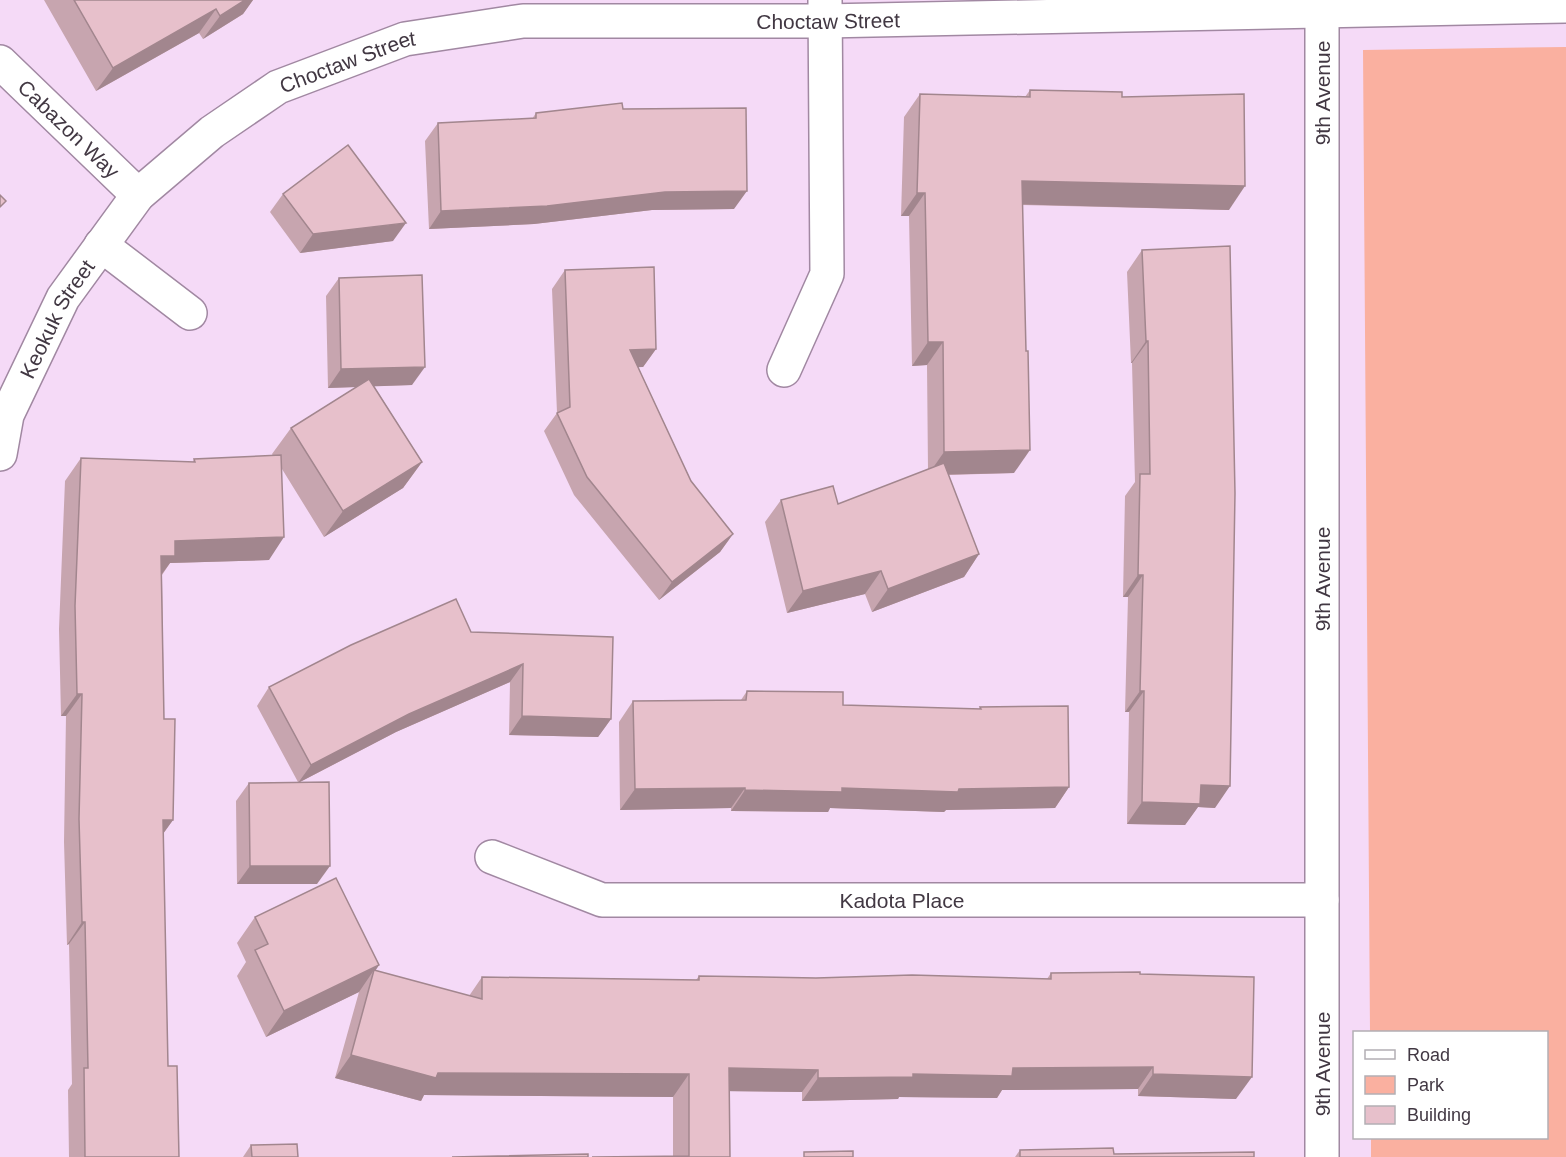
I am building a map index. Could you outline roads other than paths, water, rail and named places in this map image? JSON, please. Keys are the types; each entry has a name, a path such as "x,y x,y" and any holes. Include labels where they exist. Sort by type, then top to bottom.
{"street":[{"name":"Choctaw Street","path":"138,195 212,132 278,87 405,39 523,21 825,10 1322,5 1566,6"},
{"name":"9th Avenue","path":"1322,5 1322,1157"},
{"path":"784,370 827,274 825,10"},
{"name":"Cabazon Way","path":"0,62 138,195"},
{"name":"Keokuk Street","path":"0,454 7,415 63,297 138,195"},
{"path":"101,245 190,313"},
{"name":"Kadota Place","path":"492,857 602,900 1322,900"}]}
